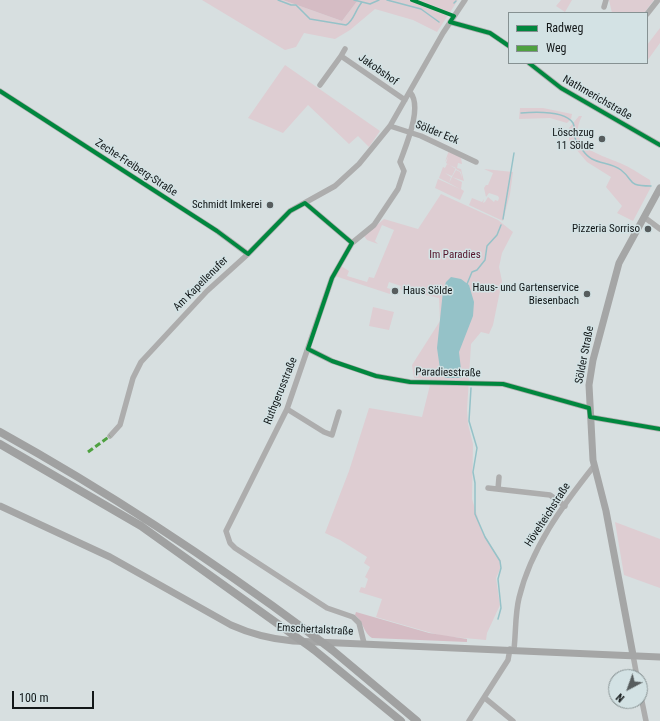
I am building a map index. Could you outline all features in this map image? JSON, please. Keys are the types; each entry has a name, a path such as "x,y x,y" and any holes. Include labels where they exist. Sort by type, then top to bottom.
{"highway":[{"path":"0,432 69,471 182,541 331,649 417,721"},
{"path":"0,444 141,526 313,649 401,721"}],"main road":[{"name":"Sölder Straße","path":"633,655 606,511 594,466 590,418 590,373 610,291 619,263 660,188"},
{"name":"Emschertalstraße","path":"0,506 110,557 248,632 277,640 512,649 660,657"}],"street":[{"name":"Am Kapellenufer","path":"110,436 120,425 133,378 141,362 207,290 248,254 290,211 336,186 371,151 390,126 450,22 465,0"},
{"path":"604,7 606,0"},
{"path":"648,13 658,0"},
{"path":"450,22 490,33 508,45"},
{"name":"Jakobshof","path":"320,85 345,49"},
{"name":"Jakobshof","path":"341,56 405,100"},
{"name":"Nathmerichstraße","path":"529,64 561,88 660,145"},
{"name":"Zeche-Freiberg-Straße","path":"0,91 217,231 248,254"},
{"name":"Ruthgerusstraße","path":"364,644 358,623 353,617 319,603 235,548 227,537 226,531 228,522 287,409 332,278 352,243 374,225 398,189 404,171 400,162 410,132 415,109 414,97 410,92"},
{"name":"Sölder Eck","path":"390,126 448,147 476,162"},
{"path":"305,203 352,243"},
{"path":"644,217 660,229"},
{"name":"Paradiesstraße","path":"308,349 332,361 376,376 410,382 503,384 590,408"},
{"path":"287,409 324,432 332,435 339,412"},
{"path":"590,418 660,429"},
{"name":"Hövelteichstraße","path":"469,721 508,660 512,649 518,605 526,574 540,544 594,466"},
{"path":"498,489 499,477"},
{"path":"488,488 550,495 565,506"},
{"path":"633,655 636,669"},
{"path":"485,698 513,721"},
{"path":"644,709 646,721"}],"green space":[{"path":"202,0 283,0 342,21 358,0 458,0 437,32 413,20 375,9 350,30 335,39 304,33 296,47 285,50"},
{"path":"561,0 572,0 565,12 556,6"},
{"path":"609,0 654,0 645,12 612,12"},
{"path":"660,28 660,43 648,60 648,44"},
{"path":"285,65 380,131 369,147 358,136 349,144 308,105 283,133 248,118"},
{"path":"520,108 543,108 572,114 571,119 567,123 550,118 519,119"},
{"path":"579,116 582,116 578,127 578,135 581,142 587,148 628,166 650,180 651,187 633,221 617,213 622,206 606,187 611,177 587,162 569,141 569,128"},
{"path":"449,150 449,153 451,151 461,158 462,164 458,163 457,168 461,169 464,181 452,177 456,170 460,172 462,178 461,172 446,163 448,157 445,162"},
{"path":"447,164 456,168 452,176 445,173 451,177 449,183 439,178 443,167 445,168"},
{"path":"484,169 513,172 510,194 503,221 469,205 472,198 482,202 484,199 483,203 488,197 494,202 495,200 498,201 498,196 489,193 486,197 484,188 488,185 493,173"},
{"path":"452,177 462,182 461,189 464,191 460,200 435,188 438,179 460,189 449,183"},
{"name":"Im Paradies","path":"441,194 498,220 513,232 502,253 499,267 502,281 493,325 489,334 481,332 471,344 467,410 468,424 473,444 472,499 482,531 501,561 501,567 496,578 500,605 487,633 486,640 442,636 376,617 382,599 359,592 361,587 365,588 368,579 365,577 370,567 364,563 367,557 340,540 325,533 349,471 369,408 422,417 430,385 467,383 414,378 412,365 440,321 439,298 400,289 401,286 389,282 387,288 391,289 390,294 335,276 341,266 349,271 347,276 367,282 369,277 374,278 394,230 382,225 375,241 378,244 367,240 364,236 384,219 418,229"},
{"path":"373,307 394,312 389,330 369,326"},
{"path":"615,522 660,539 660,588 624,575"}],"shaded area":[{"path":"283,0 358,0 342,21"},
{"path":"356,612 429,633 467,639 467,642 372,638 367,634 355,615"}],"water":[{"path":"451,277 461,279 469,285 474,302 473,316 459,352 462,378 445,378 440,369 437,348 443,291 446,282"}],"waterway":[{"path":"278,0 291,5 296,5 310,19 346,25 351,21 362,2"},
{"path":"354,0 370,4 379,0"},
{"path":"387,0 421,9 439,22"},
{"path":"521,113 548,113 556,114 569,119 574,125 574,136 576,141 590,158 618,168 634,184 651,186"},
{"path":"503,219 514,153"},
{"path":"467,284 472,272 477,270 485,260 487,246 497,235 501,225"},
{"path":"471,388 469,421 477,448 473,472 475,483 475,514 485,537 500,561 501,568 498,579 501,608 498,619"}],"marked path":[{"path":"88,452 110,436"}],"cycle path":[{"path":"412,0 454,16 450,22 490,33 508,45"},
{"path":"530,64 561,88 660,145"},
{"path":"0,91 217,231 248,254 290,211 305,203 352,243 332,278 308,349 332,361 376,376 410,382 503,384 589,408 590,417 660,429"}],"place":[{"name":"Löschzug 11 Sölde","path":"602,139"},
{"name":"Schmidt Imkerei","path":"270,205"},
{"name":"Pizzeria Sorriso","path":"648,229"},
{"name":"Haus Sölde","path":"395,291"},
{"name":"Haus- und Gartenservice Biesenbach","path":"587,294"}]}
